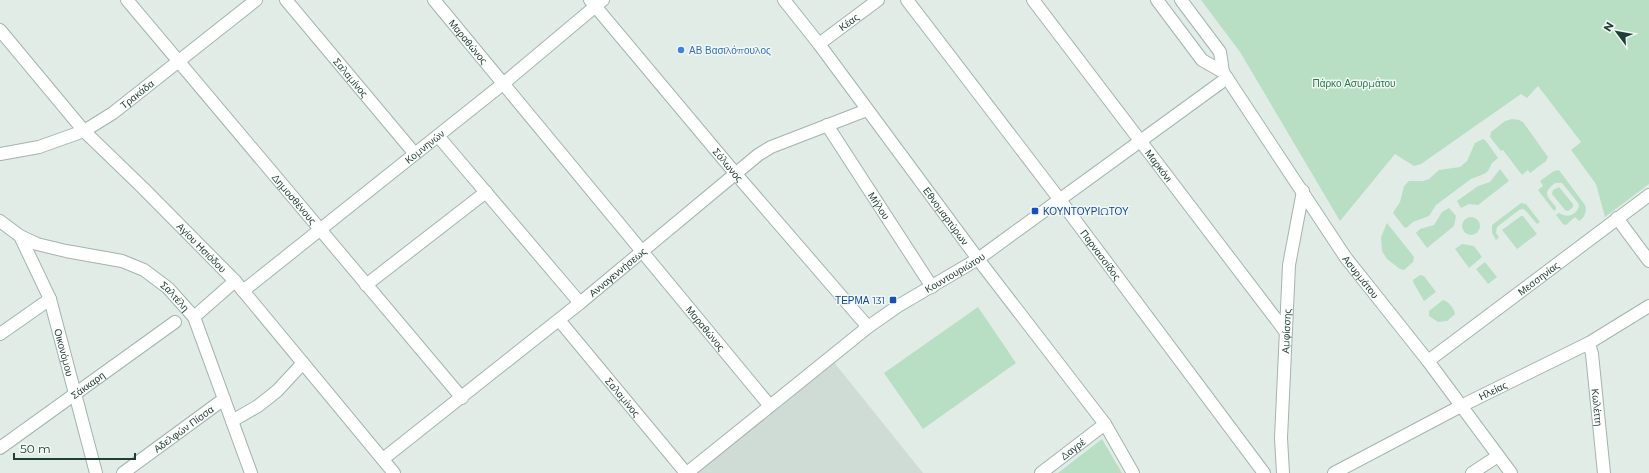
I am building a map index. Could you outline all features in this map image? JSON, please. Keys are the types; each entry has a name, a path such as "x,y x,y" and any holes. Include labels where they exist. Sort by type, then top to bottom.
{"street":[{"name":"Δημοσθένους","path":"127,0 462,398"},
{"name":"Τρακάδα","path":"0,154 39,146 84,131 113,113 256,0"},
{"name":"Σαλαμίνος","path":"286,0 415,154"},
{"name":"Μαραθώνος","path":"434,0 770,406"},
{"name":"Εθνομαρτύρων","path":"784,0 819,44 978,259 1105,424 1133,473"},
{"name":"Κέας","path":"819,44 878,0"},
{"name":"Παρνασσίδος","path":"907,0 1060,200 1264,473"},
{"name":"Μαρκόνι","path":"1033,0 1285,331"},
{"name":"Ασυρμάτου","path":"1157,0 1202,60 1225,75"},
{"name":"Ασυρμάτου","path":"1181,0 1220,52 1225,75 1346,258 1428,361 1511,473"},
{"name":"Κομνηνών","path":"243,291 504,83 597,2"},
{"name":"Σόλωνος","path":"597,2 735,173 868,327"},
{"name":"Αγίου Ησιόδου","path":"0,30 84,131 143,188 235,282 394,473"},
{"name":"Κουντουριώτου","path":"686,473 868,327 898,306 978,259 1141,141 1225,75"},
{"name":"Ανναγεννήσεως","path":"383,459 462,398 580,303 735,173 771,147 867,110"},
{"name":"Μήλου","path":"827,125 932,287"},
{"path":"438,136 580,303"},
{"name":"Αμφίσσης","path":"1283,473 1281,438 1289,265 1303,191"},
{"path":"366,285 486,192"},
{"name":"Μεσσηνίας","path":"1428,361 1649,195"},
{"path":"1617,218 1649,261"},
{"name":"Σαλτέλη","path":"0,221 20,236 38,244 66,251 122,261 144,270 168,288 194,317 251,473"},
{"name":"Οικονόμου","path":"20,236 50,299 96,473"},
{"path":"194,317 235,282"},
{"path":"0,334 50,299"},
{"name":"Ηλείας","path":"1334,473 1461,406 1589,342 1649,306"},
{"name":"Σαλαμίνος","path":"559,320 686,473"},
{"name":"Σάκκαρη","path":"0,448 175,322"},
{"name":"Κωλέττη","path":"1589,342 1592,354 1604,473"},
{"path":"232,421 258,406 278,391 303,363"},
{"name":"Αδελφών Πίσσα","path":"123,473 224,399"},
{"name":"Δαγρέ","path":"1041,473 1105,424"},
{"path":"1472,473 1498,456"}],"shaded area":[{"path":"833,361 923,473 695,473"}],"green space":[{"name":"Πάρκο Ασυρμάτου","path":"1201,0 1649,0 1649,184 1605,217 1596,184 1571,150 1581,142 1538,86 1527,98 1521,94 1421,164 1414,166 1395,154 1340,221 1240,52"},
{"path":"1512,119 1523,122 1548,157 1546,161 1530,173 1528,170 1522,175 1503,150 1501,151 1490,137 1491,132 1505,121"},
{"path":"1483,139 1498,158 1492,163 1488,171 1471,179 1436,205 1429,216 1413,222 1406,228 1404,227 1393,213 1400,202 1404,186 1409,181 1423,181 1429,179 1439,170 1460,167 1467,161 1475,143"},
{"path":"1500,169 1509,181 1478,205 1469,204 1461,208 1457,201 1478,186 1490,182"},
{"path":"1559,170 1586,208 1584,216 1579,221 1575,217 1566,225 1563,224 1556,215 1559,213 1568,216 1571,215 1576,212 1579,206 1562,183 1555,183 1548,189 1547,192 1548,197 1556,207 1554,211 1538,190 1543,186 1540,181 1554,171"},
{"path":"1559,187 1573,204 1573,207 1568,211 1565,210 1552,194 1553,190"},
{"path":"1521,203 1526,204 1540,222 1537,224 1525,210 1519,210 1497,227 1496,233 1499,237 1496,240 1492,233 1492,225"},
{"path":"1449,208 1456,216 1454,226 1427,248 1416,233 1420,229 1434,225 1442,212"},
{"path":"1523,216 1537,234 1517,249 1502,230"},
{"path":"1471,217 1477,220 1480,226 1477,232 1471,235 1465,232 1462,226 1465,220"},
{"path":"1387,223 1414,257 1413,262 1404,270 1400,269 1387,259 1382,251 1381,237"},
{"path":"1462,244 1474,246 1482,257 1469,268 1455,249"},
{"path":"1485,262 1497,277 1488,284 1476,269"},
{"path":"1420,275 1424,276 1436,292 1424,301 1413,282 1413,280"},
{"path":"1443,300 1450,305 1455,314 1447,321 1438,322 1429,316 1429,311"},
{"path":"978,307 1016,363 923,429 884,373"},
{"path":"1102,439 1122,473 1058,473"}],"place":[{"name":"ΑΒ Βασιλόπουλος","path":"681,50"},
{"name":"ΚΟΥΝΤΟΥΡΙΏΤΟΥ","path":"1035,211"},
{"name":"ΤΕΡΜΑ 131","path":"893,300"}]}
